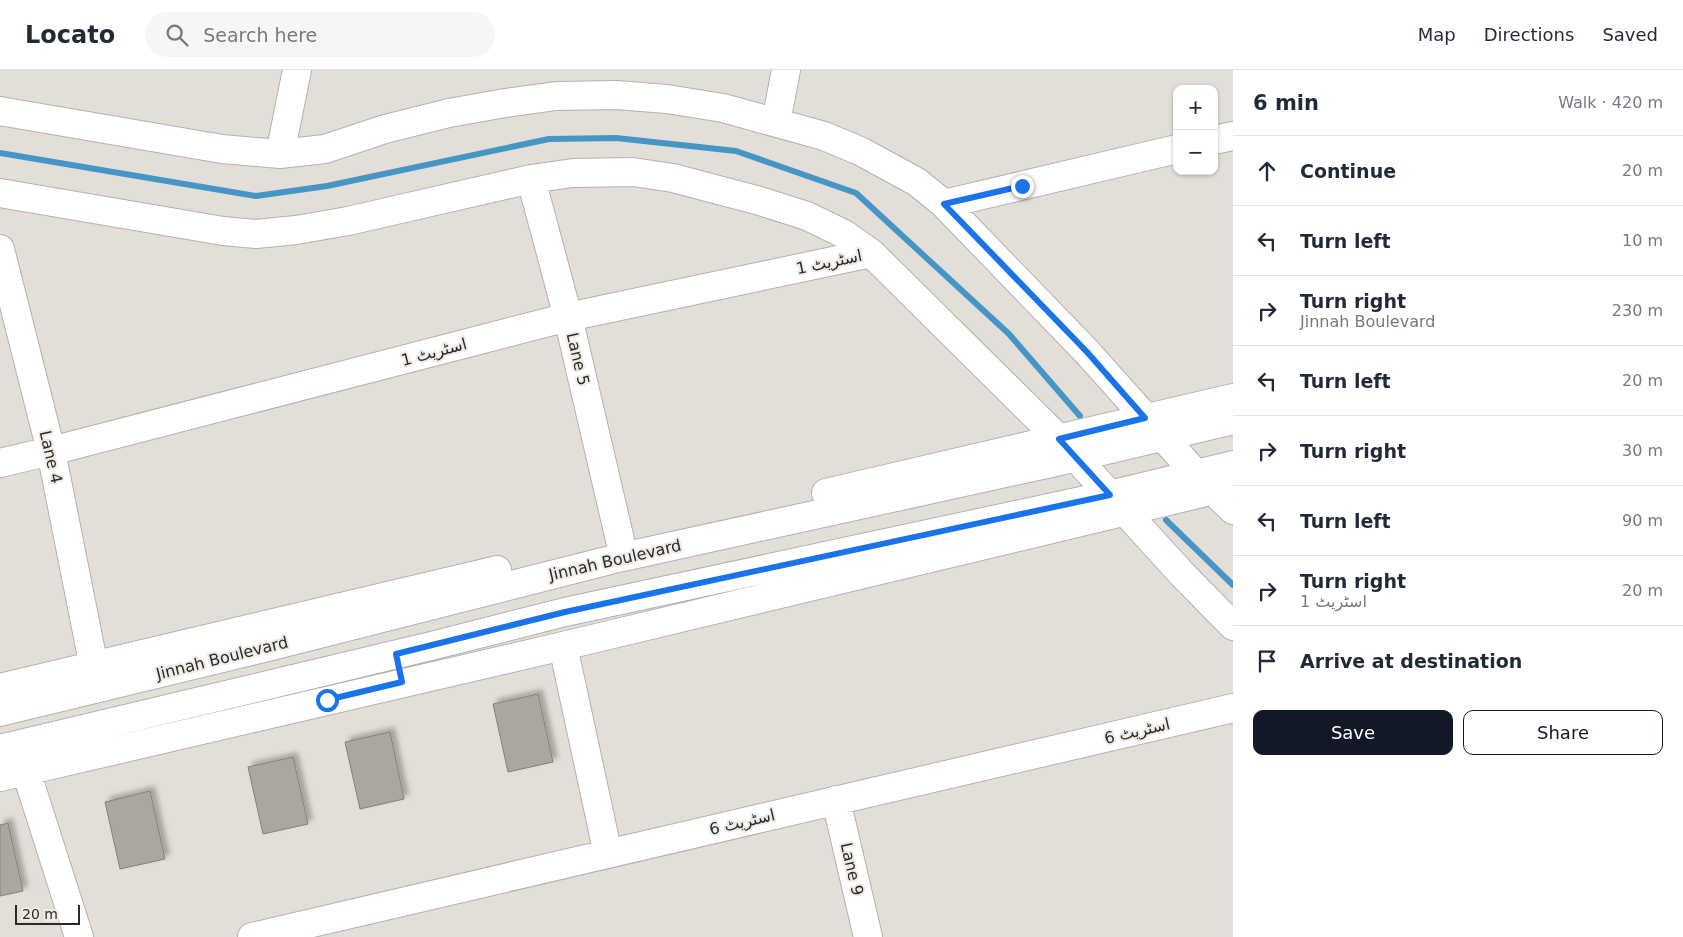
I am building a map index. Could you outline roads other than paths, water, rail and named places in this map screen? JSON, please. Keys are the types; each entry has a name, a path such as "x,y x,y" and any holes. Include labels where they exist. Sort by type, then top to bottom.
{"street":[{"path":"280,154 297,70"},
{"path":"776,122 786,70"},
{"path":"0,111 222,149 280,154 325,148 385,129 449,113 505,103 556,96 616,95 667,98 723,108 824,136 860,150 917,182 944,204 1087,352 1154,427 1214,483 1233,510"},
{"path":"1218,139 1233,136"},
{"path":"944,204 1173,150"},
{"path":"0,193 223,232 256,234 296,230 348,221 531,179 573,173 633,172 673,178 760,201 807,216 844,234 870,253 1067,448 1233,626"},
{"name":"Lane 5","path":"531,179 568,317 620,540"},
{"name":"Lane 4","path":"0,249 51,451 94,667"},
{"name":"اسٹریٹ 1","path":"0,463 568,317 870,253"},
{"path":"1154,427 1233,398"},
{"name":"Jinnah Boulevard","path":"0,712 384,607 618,558 1154,427 1233,420"},
{"path":"0,688 384,607 620,540 1067,448"},
{"path":"0,749 565,612 1214,483 1233,465"},
{"path":"0,777 563,646 1117,503"},
{"path":"563,646 608,854"},
{"path":"396,654 402,682"},
{"name":"اسٹریٹ 6","path":"261,936 1233,708"},
{"path":"26,770 79,937"},
{"name":"Lane 9","path":"836,800 868,937"}],"waterway":[{"path":"0,153 256,196 327,186 549,139 616,138 736,151 856,193 1009,334 1080,416"},
{"path":"1166,520 1233,585"}]}
